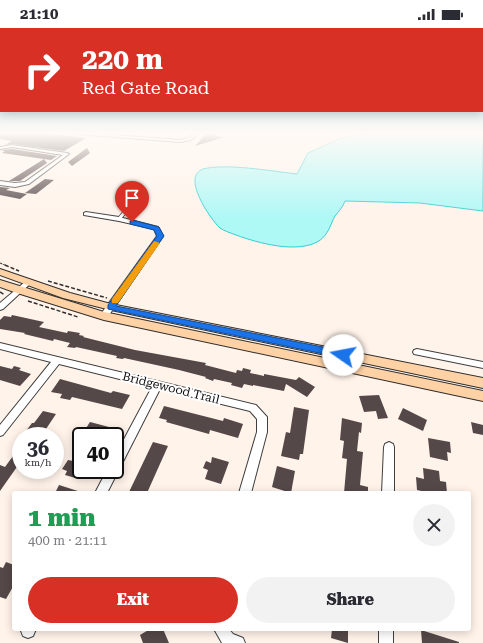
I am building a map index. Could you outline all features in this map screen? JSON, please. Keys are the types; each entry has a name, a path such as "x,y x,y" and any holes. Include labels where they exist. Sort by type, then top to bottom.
{"street":[{"path":"0,183 15,186 27,183 56,162"},
{"path":"86,214 119,219 156,228 160,236 108,312"},
{"path":"0,272 108,312 483,383"},
{"path":"0,283 18,290 108,312 483,396"},
{"path":"0,307 28,283"},
{"name":"Bridgewood Trail","path":"0,346 253,408 262,417 262,432 246,491"},
{"path":"417,352 483,365"},
{"path":"0,432 57,360"},
{"path":"124,449 158,385"},
{"path":"388,491 389,447"},
{"path":"102,491 108,479"},
{"path":"222,631 228,639 238,643"},
{"path":"386,631 386,643"}],"lane":[{"path":"119,219 135,200"}],"water":[{"path":"303,162 483,162 483,211 420,203 345,201 327,232 319,241 300,247 278,246 255,241 220,228 204,207 196,188 195,180 197,173 203,169 213,167 249,168 297,174"}],"building":[{"path":"40,162 47,163 20,181 9,181"},
{"path":"68,162 78,162 72,166"},
{"path":"45,179 54,180 36,194 25,193"},
{"path":"0,187 10,188 6,190 27,194 20,199 0,195"},
{"path":"12,315 44,322 39,327 67,333 68,331 80,333 79,335 84,336 83,337 135,350 206,363 205,365 236,373 237,370 242,371 243,368 251,370 250,373 264,376 264,374 296,380 299,377 315,387 307,397 286,384 284,391 244,384 242,388 231,385 232,383 214,379 213,381 205,378 206,377 179,370 124,358 116,358 117,356 76,347 67,347 70,343 54,339 53,341 24,334 25,333 0,329 0,320 4,316 11,317"},
{"path":"0,366 12,369 14,366 21,368 19,370 31,374 20,386 0,380"},
{"path":"60,379 111,393 113,391 130,395 122,409 72,397 70,400 60,398 62,394 51,392"},
{"path":"379,395 388,418 378,419 376,411 364,412 359,396"},
{"path":"164,406 223,421 224,418 243,424 238,438 210,430 209,434 166,422 167,420 159,418"},
{"path":"294,407 309,410 303,454 300,454 299,460 281,456 286,432 290,433"},
{"path":"403,408 427,420 423,431 398,419"},
{"path":"43,411 56,414 47,427 29,427 32,423 34,423"},
{"path":"342,418 362,423 361,433 359,432 357,451 363,452 360,485 368,487 368,491 344,491 347,459 342,458 344,441 340,440"},
{"path":"90,422 109,427 87,427"},
{"path":"471,422 483,425 483,435 473,433"},
{"path":"428,438 450,442 451,453 447,452 448,461 430,457"},
{"path":"153,442 168,446 148,491 129,491"},
{"path":"12,457 12,474 0,491 0,465 5,467"},
{"path":"212,457 229,462 221,484 205,479 208,470 203,468 206,461 211,463"},
{"path":"68,460 72,461 72,477 65,475 67,471 64,470 64,466"},
{"path":"277,466 295,471 291,491 285,491 272,487"},
{"path":"423,468 439,471 440,481 446,482 447,491 417,490 416,477 424,479"},
{"path":"59,485 78,491 56,491"},
{"path":"6,562 12,564 12,588 6,599 0,597 0,567 3,568"},
{"path":"147,631 164,631 169,643 143,643 140,635"},
{"path":"332,631 348,631 348,643 331,638"},
{"path":"421,631 459,642 459,643 422,643"}],"slow traffic":[{"path":"115,301 150,254 156,243"}],"route":[{"path":"132,222 156,228 160,236 150,254 111,307 343,355"}]}
